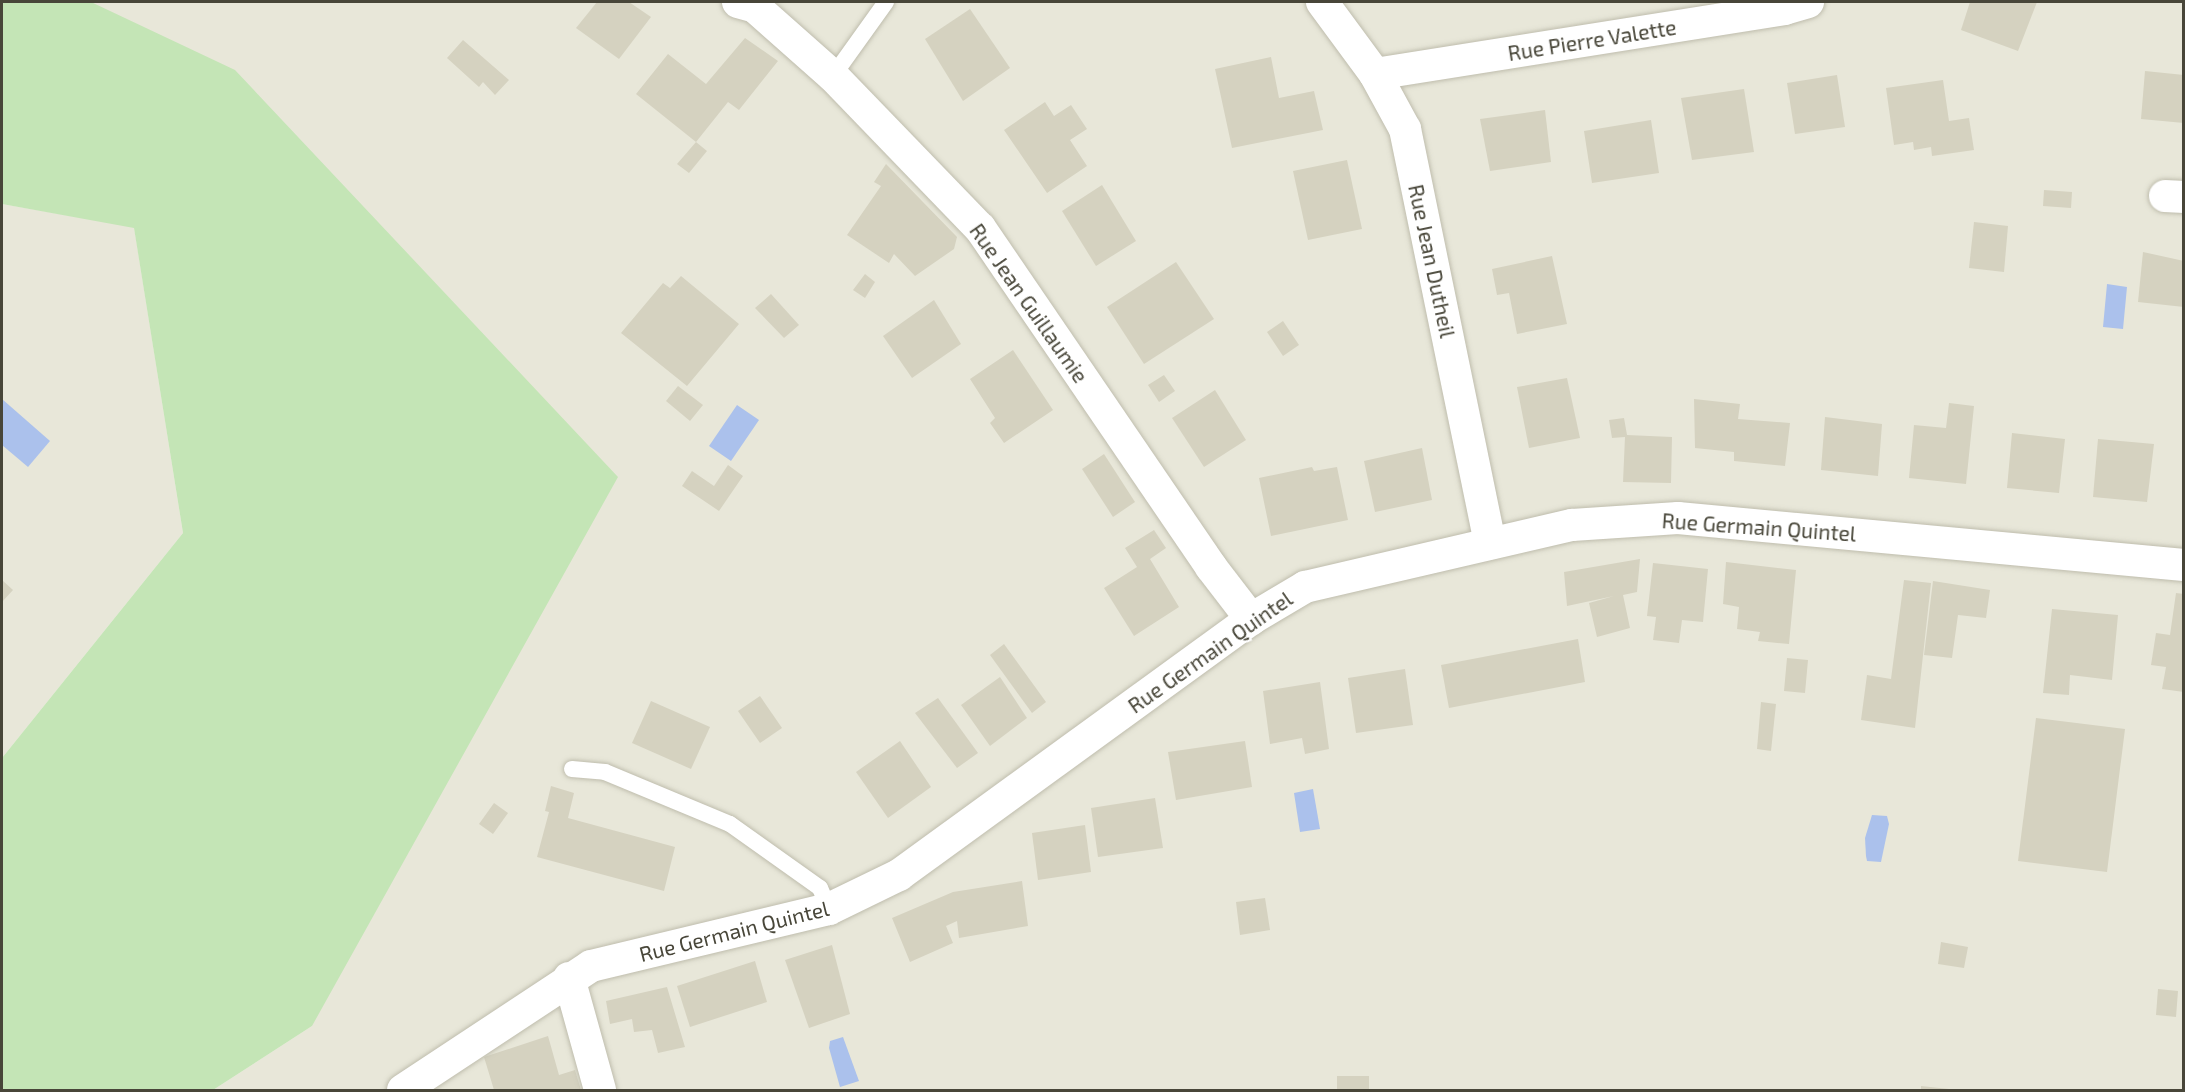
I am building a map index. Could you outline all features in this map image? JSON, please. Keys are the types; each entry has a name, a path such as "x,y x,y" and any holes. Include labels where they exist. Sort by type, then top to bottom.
{"street":[{"name":"Rue Jean Guillaumie","path":"738,2 755,7 833,76 980,228 1211,567 1251,619"},
{"name":"Rue Jean Dutheil","path":"1322,2 1375,74 1405,129 1490,543"},
{"name":"Rue Pierre Valette","path":"1375,74 1784,9 1808,2"},
{"name":"Rue Germain Quintel","path":"404,1090 569,978 591,966 829,909 898,875 1251,619 1305,587 1572,525 1677,518 2184,565"},
{"path":"569,978 600,1090"}],"lane":[{"path":"833,76 886,2"},
{"path":"572,769 605,772 730,824 820,888 829,909"}],"shaded area":[{"path":"91,2 2183,2 2183,1090 213,1090 312,1026"},
{"path":"2,204 134,227 183,533 2,758"}],"green space":[{"path":"2,2 91,2 235,70 618,477 312,1026 213,1090 2,1090 2,758 183,533 134,228 2,204"}],"water":[{"path":"2107,284 2127,287 2123,329 2103,327"},
{"path":"2,399 50,441 28,467 2,445"},
{"path":"737,405 759,420 731,461 709,446"},
{"path":"1313,789 1320,829 1300,832 1294,793"},
{"path":"1872,815 1887,816 1889,824 1881,862 1867,861 1866,856 1865,838"},
{"path":"843,1037 859,1081 840,1087 829,1048 830,1041"}],"building":[{"path":"597,2 629,2 651,17 619,59 576,28"},
{"path":"1970,2 2037,2 2018,51 1961,30"},
{"path":"970,9 1010,68 963,101 925,39"},
{"path":"745,38 778,61 739,110 728,102 696,142 636,94 668,54 706,84"},
{"path":"463,40 509,80 495,95 483,82 479,87 447,58"},
{"path":"1271,57 1279,98 1314,91 1323,130 1232,148 1215,69"},
{"path":"2145,71 2184,75 2184,123 2141,119"},
{"path":"1837,75 1845,127 1795,134 1787,83"},
{"path":"1943,80 1949,121 1969,118 1974,150 1932,156 1931,147 1914,150 1913,142 1894,145 1886,88"},
{"path":"1744,89 1754,152 1692,160 1681,98"},
{"path":"1045,102 1054,116 1071,105 1087,129 1070,140 1087,166 1047,193 1004,130"},
{"path":"1545,110 1551,162 1490,171 1480,119"},
{"path":"1651,120 1659,173 1592,183 1584,131"},
{"path":"696,142 707,151 689,173 677,164"},
{"path":"1347,160 1362,229 1308,240 1293,171"},
{"path":"886,164 957,237 954,249 915,276 894,254 889,263 847,235 881,186 874,182"},
{"path":"1102,185 1136,241 1096,266 1062,211"},
{"path":"2044,190 2072,192 2071,208 2043,206"},
{"path":"1974,222 2008,226 2004,272 1969,268"},
{"path":"2143,252 2184,261 2184,307 2138,302"},
{"path":"1552,256 1567,324 1517,334 1509,293 1497,295 1492,269"},
{"path":"1176,262 1214,319 1144,364 1107,307"},
{"path":"865,274 875,282 865,298 853,290"},
{"path":"681,276 739,324 687,386 621,333 663,283 670,288"},
{"path":"771,294 799,325 784,338 755,308"},
{"path":"934,300 961,344 912,378 883,336"},
{"path":"1283,321 1299,345 1283,356 1267,332"},
{"path":"1013,350 1053,410 1004,443 990,423 995,418 970,379"},
{"path":"1164,375 1175,391 1159,402 1148,385"},
{"path":"1567,378 1580,438 1529,448 1517,387"},
{"path":"678,386 703,405 690,421 666,401"},
{"path":"1215,390 1246,440 1204,467 1172,418"},
{"path":"1694,399 1740,404 1738,419 1790,423 1785,466 1734,461 1734,452 1695,448"},
{"path":"1949,403 1974,406 1966,484 1909,478 1914,425 1946,428"},
{"path":"1825,417 1882,424 1878,476 1821,470"},
{"path":"1624,418 1627,435 1672,437 1671,483 1623,482 1625,437 1612,438 1609,420"},
{"path":"2012,433 2065,439 2059,493 2007,488"},
{"path":"2098,439 2154,444 2147,502 2093,497"},
{"path":"1422,448 1432,500 1375,512 1364,461"},
{"path":"1104,454 1135,502 1113,517 1082,469"},
{"path":"728,465 743,476 719,511 682,486 692,471 714,486"},
{"path":"1312,467 1314,471 1337,467 1348,520 1271,536 1259,478"},
{"path":"1154,530 1166,548 1150,559 1179,607 1134,636 1104,588 1137,567 1125,548"},
{"path":"1640,559 1637,592 1623,595 1630,628 1597,637 1589,603 1614,596 1567,606 1564,572"},
{"path":"1726,562 1796,570 1789,644 1758,641 1760,632 1737,629 1739,607 1723,604"},
{"path":"1653,563 1708,569 1703,622 1682,620 1679,643 1653,640 1656,617 1647,616"},
{"path":"2,580 13,590 2,602"},
{"path":"1904,580 1931,583 1915,728 1861,720 1867,675 1891,679"},
{"path":"1933,581 1990,590 1986,618 1958,615 1952,658 1924,655"},
{"path":"2176,593 2184,594 2184,692 2162,689 2166,667 2151,665 2156,633 2170,635"},
{"path":"2052,609 2118,615 2112,680 2070,675 2069,695 2043,693"},
{"path":"1578,639 1585,682 1449,708 1441,665"},
{"path":"1004,644 1046,702 1032,713 990,655"},
{"path":"1787,658 1808,660 1805,693 1784,691"},
{"path":"1405,669 1413,725 1356,733 1348,678"},
{"path":"1000,677 1027,718 990,746 961,705"},
{"path":"1320,682 1329,749 1305,754 1302,738 1270,744 1263,691"},
{"path":"760,696 782,728 760,743 738,711"},
{"path":"938,698 978,753 957,768 915,713"},
{"path":"651,701 710,727 691,769 632,743"},
{"path":"1761,702 1776,704 1771,751 1757,749"},
{"path":"2036,718 2125,729 2107,872 2018,861"},
{"path":"900,741 931,787 888,818 856,772"},
{"path":"1245,741 1252,787 1176,800 1168,752"},
{"path":"551,786 574,793 568,818 675,847 664,891 537,857 549,812 545,811"},
{"path":"1155,798 1163,848 1098,857 1091,808"},
{"path":"494,803 508,813 493,834 479,824"},
{"path":"1085,825 1091,872 1038,880 1032,833"},
{"path":"1022,881 1028,926 959,938 957,921 946,926 953,943 910,962 892,918 953,892"},
{"path":"1265,898 1270,930 1240,935 1236,902"},
{"path":"1941,942 1968,947 1964,968 1938,964"},
{"path":"832,945 850,1014 809,1028 785,960"},
{"path":"755,961 767,1002 690,1027 677,986"},
{"path":"667,987 685,1047 658,1053 652,1030 634,1032 632,1019 610,1024 606,1001"},
{"path":"2158,989 2178,991 2176,1017 2156,1015"},
{"path":"548,1036 559,1075 575,1070 581,1090 494,1090 484,1057"},
{"path":"1337,1076 1369,1076 1369,1090 1337,1090"},
{"path":"1921,1086 1949,1089 1949,1090 1921,1090"}]}
